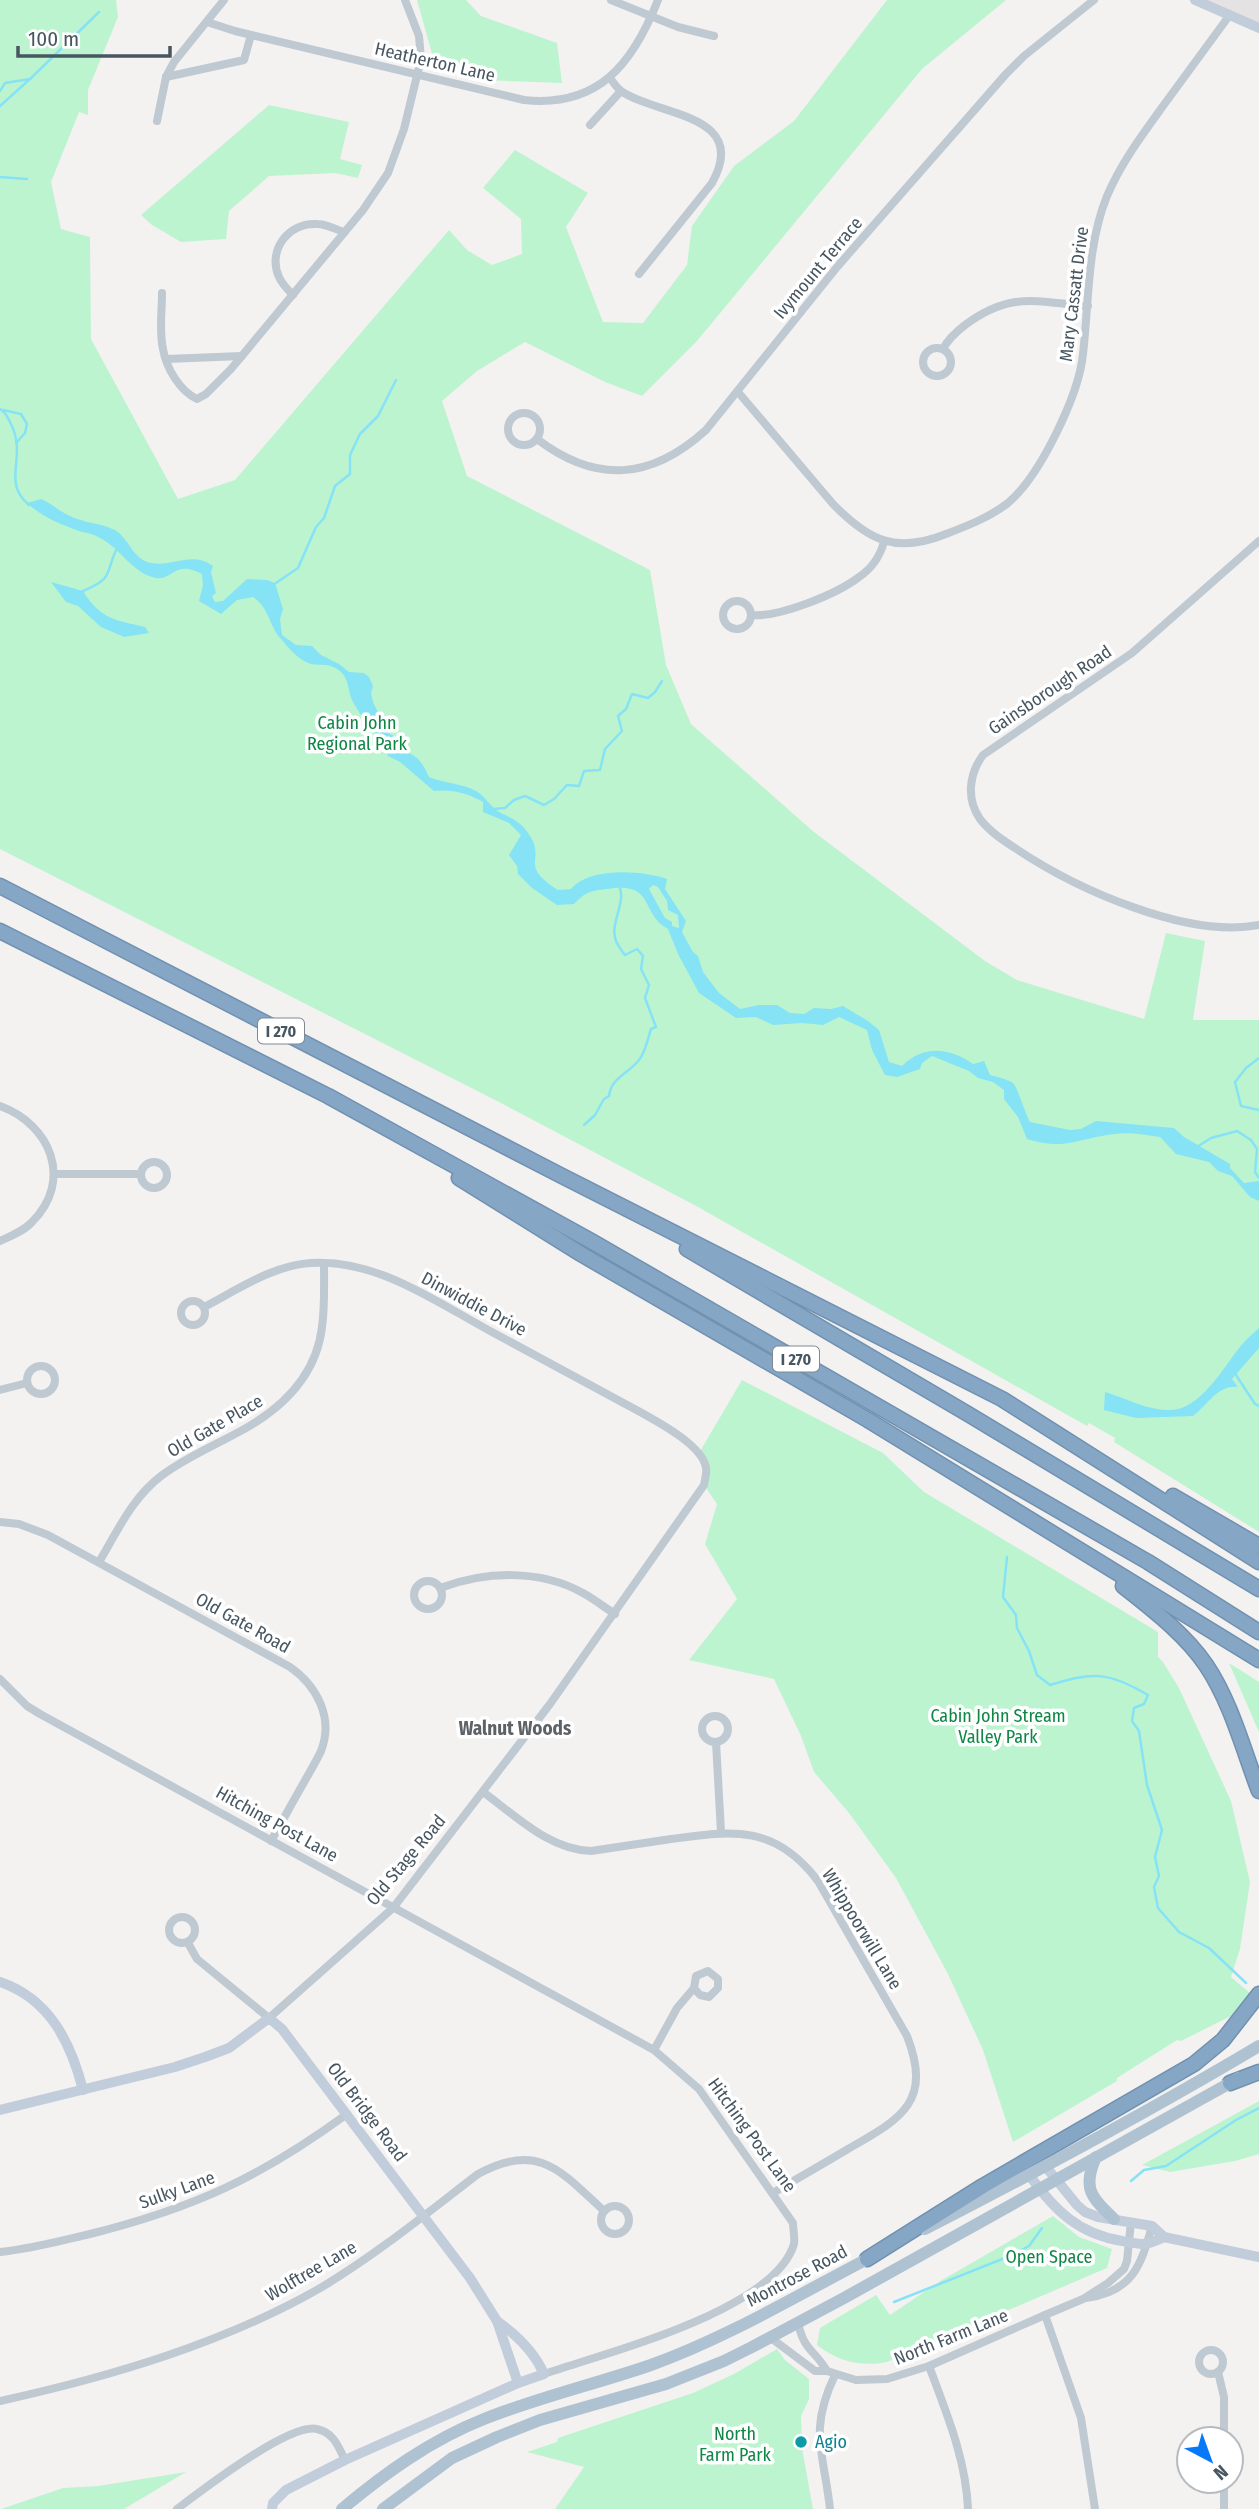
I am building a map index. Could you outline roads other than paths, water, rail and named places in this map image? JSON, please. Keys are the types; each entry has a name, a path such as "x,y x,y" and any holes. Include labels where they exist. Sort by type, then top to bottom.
{"highway":[{"name":"I 270","path":"0,886 1002,1399 1259,1562"},
{"name":"I 270","path":"0,931 328,1096 604,1248 1148,1562 1259,1632"},
{"name":"I 270","path":"328,1096 581,1254 868,1420 1259,1660"},
{"name":"I 270","path":"562,1176 1259,1588"},
{"path":"1129,1478 1162,1490 1259,1546"},
{"path":"1087,1556 1187,1641 1206,1665 1223,1695 1259,1791"},
{"path":"867,2259 983,2186 1194,2064 1223,2040 1259,1994"},
{"path":"1230,2083 1259,2069"}],"main road":[{"name":"Montrose Road","path":"342,2509 382,2475 433,2444 483,2420 557,2393 652,2364 748,2322 1030,2176 1259,2046"},
{"path":"383,2509 452,2458 497,2437 540,2420 666,2384 724,2361 771,2338 1230,2083"},
{"path":"1096,2157 1089,2172 1089,2189 1096,2202 1114,2219"}],"street":[{"path":"157,121 166,77 174,62 224,0"},
{"path":"162,293 163,350 180,386 197,399 223,379 375,194 388,173 397,152 421,59 419,36 405,0"},
{"path":"611,0 678,27 714,36"},
{"name":"Heatherton Lane","path":"207,22 251,35 540,102 564,100 587,92 610,78 630,57 658,0"},
{"name":"Ivymount Terrace","path":"537,439 558,455 582,466 610,470 634,469 661,462 688,447 738,392 837,267 1006,74 1024,56 1094,0"},
{"path":"1195,0 1259,28"},
{"name":"Mary Cassatt Drive","path":"884,542 911,543 933,539 988,516 1018,494 1038,466 1072,396 1081,371 1096,233 1113,183 1135,145 1229,16"},
{"path":"166,77 244,60 251,35"},
{"path":"610,78 621,91 697,121 709,130 720,148 719,168 712,183 639,274"},
{"path":"590,125 621,91"},
{"path":"293,295 283,284 276,268 276,254 283,238 298,227 314,223 344,232"},
{"path":"943,349 961,328 999,305 1020,301 1088,306"},
{"path":"166,359 242,356"},
{"path":"738,392 849,521 884,542 870,568 847,584 779,614 765,617 751,615"},
{"name":"Ivymount Terrace","path":"525,412 534,416 540,425 537,439 523,446 513,442 508,433 511,419 525,412"},
{"name":"Gainsborough Road","path":"1259,541 1132,653 983,754 971,773 974,804 985,825 1001,839 1062,876 1108,898 1158,915 1228,927 1259,925"},
{"path":"0,1106 15,1112 32,1124 45,1142 55,1174 48,1197 38,1215 23,1230 0,1241"},
{"path":"55,1174 141,1174"},
{"name":"Dinwiddie Drive","path":"204,1307 279,1270 302,1264 324,1263 360,1267 421,1294 642,1413 668,1428 699,1452 706,1466"},
{"name":"Old Gate Place","path":"99,1562 134,1503 148,1487 176,1465 263,1419 284,1403 305,1377 322,1328 324,1263"},
{"path":"0,1390 27,1383"},
{"name":"Old Stage Road","path":"0,2110 83,2091 229,2048 270,2018 393,1908 615,1614 704,1485 706,1466"},
{"name":"Old Gate Road","path":"0,1522 38,1531 99,1562 290,1667 305,1679 318,1696 324,1718 324,1738 321,1749 271,1841"},
{"path":"440,1588 477,1578 501,1575 531,1576 564,1584 615,1614"},
{"name":"Hitching Post Lane","path":"0,1679 27,1706 40,1714 654,2050 699,2088 793,2223 794,2244 779,2269 756,2291 701,2321 518,2383 345,2460 286,2490 273,2503 272,2509"},
{"path":"716,1742 721,1832"},
{"name":"Whippoorwill Lane","path":"483,1792 550,1840 571,1849 590,1851 721,1832 744,1834 768,1841 789,1853 807,1867 818,1881 908,2036 916,2061 917,2078 911,2100 893,2123 773,2193"},
{"name":"Old Bridge Road","path":"188,1943 197,1959 282,2029 424,2216 470,2278 497,2321 518,2383"},
{"path":"0,1982 24,1994 53,2019 68,2041 83,2091"},
{"path":"654,2050 677,2008 694,1988"},
{"name":"Sulky Lane","path":"0,2252 43,2246 190,2205 264,2170 347,2114"},
{"name":"Wolftree Lane","path":"0,2401 158,2359 246,2325 324,2285 371,2255 478,2174 496,2164 514,2159 532,2160 553,2167 604,2211"},
{"path":"1046,2167 1085,2212 1098,2217 1152,2225 1164,2237 1259,2257"},
{"path":"1030,2176 1076,2224 1093,2235 1147,2246 1164,2237"},
{"name":"North Farm Lane","path":"771,2338 815,2371 856,2379 887,2379 929,2365 1083,2299 1108,2283 1124,2269 1131,2222"},
{"name":"North Farm Lane","path":"1083,2299 1105,2296 1124,2285 1138,2270 1152,2225"},
{"path":"1045,2315 1082,2418 1095,2509"},
{"name":"Old Bridge Road","path":"497,2321 518,2336 540,2364 544,2374"},
{"path":"798,2322 806,2346 831,2373 819,2426 830,2509"},
{"path":"929,2365 954,2430 966,2482 968,2509"},
{"path":"1218,2372 1224,2397 1224,2425"},
{"path":"177,2509 246,2458 291,2435 314,2428 331,2434 345,2460"}],"water":[{"path":"41,499 74,518 115,530 145,561 162,564 196,559 204,561 213,566 211,572 216,593 212,596 215,602 223,601 247,579 275,583 283,609 280,619 282,635 296,645 312,646 321,655 349,672 364,673 369,677 373,686 373,702 388,733 394,736 402,751 419,760 429,777 476,791 497,811 520,824 534,844 536,868 546,881 558,890 571,889 590,877 616,872 667,879 665,889 686,921 682,932 698,956 703,972 719,993 740,1009 777,1005 790,1013 804,1014 814,1008 831,1009 843,1006 879,1030 889,1062 902,1066 919,1054 936,1051 955,1054 973,1064 984,1061 990,1075 1015,1085 1030,1122 1070,1130 1081,1129 1096,1121 1174,1128 1184,1137 1230,1164 1230,1168 1244,1183 1259,1181 1259,1201 1250,1197 1232,1176 1218,1171 1209,1162 1176,1154 1160,1137 1121,1133 1062,1144 1027,1139 1018,1117 1004,1099 1004,1090 993,1082 978,1078 969,1071 932,1056 922,1063 920,1069 897,1077 885,1075 872,1050 867,1030 839,1017 823,1025 773,1025 756,1017 736,1018 699,993 668,929 653,915 640,894 622,888 601,890 588,893 574,904 557,905 532,888 518,874 517,866 509,855 521,835 509,823 483,812 483,802 459,792 434,791 400,762 388,756 353,702 341,672 331,666 314,665 295,654 278,635 259,601 253,597 237,600 221,614 199,601 203,585 202,574 184,569 159,578 144,574 107,542 52,520 27,503","holes":["653,885 658,887 667,901 668,910 678,915 679,928 672,926 672,922 665,918 649,889"]},
{"path":"51,582 83,591 102,613 145,627 149,633 124,637 101,627 78,606 66,602"},
{"path":"1259,1328 1259,1348 1232,1379 1238,1387 1218,1392 1193,1416 1136,1418 1104,1410 1105,1392 1160,1409 1179,1409 1190,1404 1209,1387 1242,1344"}],"waterway":[{"path":"0,91 5,83 30,79 99,12"},
{"path":"0,106 30,79"},
{"path":"0,177 27,179"},
{"path":"273,585 298,568 316,527 324,518 335,486 350,474 350,455 360,434 378,416 396,380"},
{"path":"0,409 7,416 15,435 16,487 29,505"},
{"path":"3,410 21,414 27,424 25,433 16,443"},
{"path":"83,591 104,578 117,548"},
{"path":"494,809 505,808 514,800 525,796 544,805 567,785 579,786 584,771 600,770 605,749 622,731 618,716 626,709 632,694 648,698 662,681"},
{"path":"584,1125 595,1115 618,1079 637,1062 644,1051 651,1029 656,1027 645,998 649,985 641,969 643,956 637,949 625,955 614,934 621,899 619,885"},
{"path":"1259,1058 1246,1068 1235,1082 1241,1106 1259,1110"},
{"path":"1197,1147 1211,1138 1237,1131 1251,1140 1257,1149 1255,1172 1259,1178"},
{"path":"1234,1372 1259,1406"},
{"path":"1007,1557 1003,1597 1016,1615 1017,1628 1037,1675 1050,1685 1078,1677 1100,1676 1122,1682 1148,1695 1144,1704 1134,1708 1132,1721 1139,1731 1147,1785 1162,1830 1155,1857 1159,1876 1154,1887 1158,1908 1179,1932 1209,1948 1246,1983"},
{"path":"1131,2181 1144,2170 1166,2166 1259,2108"},
{"path":"894,2302 1010,2256 1029,2246 1042,2228"}],"place":[{"name":"Agio","path":"801,2442"}],"district":[{"name":"Walnut Woods","path":"515,1728"}],"park label":[{"name":"Cabin John Regional Park","path":"357,733"},
{"name":"Cabin John Stream Valley Park","path":"998,1726"},
{"name":"Open Space","path":"1049,2257"},
{"name":"North Farm Park","path":"735,2444"}]}
